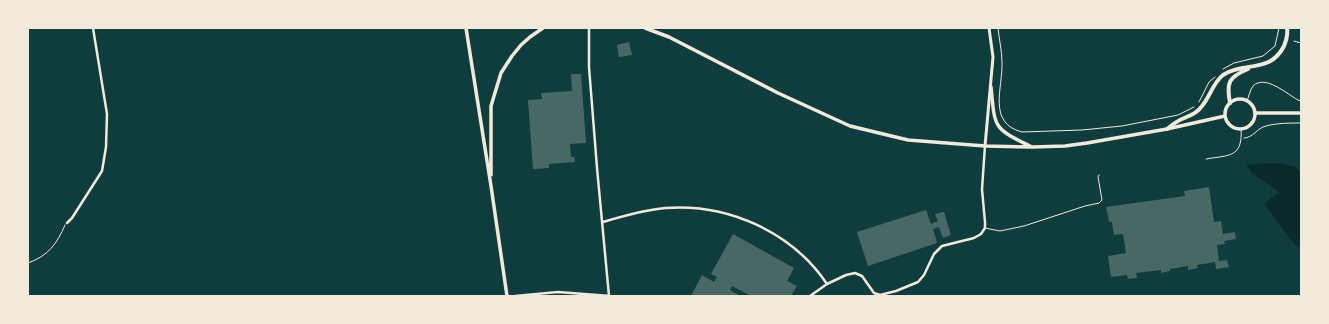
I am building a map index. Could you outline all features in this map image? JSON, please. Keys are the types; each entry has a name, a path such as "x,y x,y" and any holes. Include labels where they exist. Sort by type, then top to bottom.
{"highway":[{"path":"1167,129 1182,119 1197,112 1222,76 1232,70 1268,63 1280,53 1285,43 1288,32 1287,28"},
{"path":"1230,103 1227,91 1231,78 1252,67"}],"main road":[{"path":"466,28 507,296"},
{"path":"491,186 491,106 501,72 521,45 544,28"},
{"path":"645,28 675,40 778,93 850,126 908,140 985,146 1033,147 1087,143 1167,129 1225,116"},
{"path":"985,146 993,57 989,28"},
{"path":"991,87 994,113 998,127 1008,136 1033,147"},
{"path":"1238,99 1248,101 1255,113 1251,124 1241,129 1231,126 1227,122 1225,116 1225,111 1230,103 1238,99"},
{"path":"1255,113 1301,113"}],"street":[{"path":"67,223 72,218 102,171 106,147 107,114 93,28"},
{"path":"515,296 548,292 609,296 589,67 588,28"},
{"path":"810,296 827,284 846,274 862,276 874,293 880,295 896,290 918,282 924,275 934,254 942,246 974,238 981,234 985,228 982,189 985,146"},
{"path":"603,222 644,211 676,208 706,210 738,217 766,229 789,244 812,264 827,284"}],"lane":[{"path":"1294,41 1301,43"},
{"path":"1248,101 1252,87 1258,83 1267,82 1301,101"},
{"path":"1206,159 1235,152 1240,146 1242,139 1241,129"},
{"path":"985,228 1000,231 1024,226 1099,203 1102,200 1098,178 1099,175"}],"path":[{"path":"998,28 1002,62 1001,117 1006,125 1014,130 1022,132 1082,130 1122,126 1178,115 1197,106 1209,82 1214,77"},
{"path":"1220,72 1234,63 1263,56 1276,46 1279,28"},
{"path":"1242,139 1249,138 1258,129 1266,126 1301,123"},
{"path":"28,263 48,253 59,240 67,223"}],"water":[{"path":"1278,163 1295,167 1301,172 1301,248 1295,245 1264,204 1279,192 1251,172 1246,164"}],"building":[{"path":"629,42 632,55 619,57 617,45"},
{"path":"571,74 581,74 586,143 570,144 571,157 574,157 575,162 549,164 549,168 533,169 528,100 542,99 541,93 572,91"},
{"path":"1209,187 1214,222 1221,221 1223,234 1235,232 1236,239 1224,241 1225,244 1217,245 1219,261 1227,260 1229,267 1216,269 1215,262 1197,265 1198,268 1188,270 1188,266 1170,269 1170,271 1161,273 1161,270 1136,273 1137,278 1128,279 1127,275 1111,277 1108,256 1126,253 1123,234 1114,235 1112,222 1109,222 1106,207 1185,196 1184,191"},
{"path":"926,210 931,224 938,221 935,214 944,212 951,235 943,238 939,227 933,229 937,243 868,266 857,232"},
{"path":"733,234 794,268 787,281 797,286 791,296 751,296 732,286 730,290 740,296 691,296 702,275 714,282 717,277 711,274"}]}
